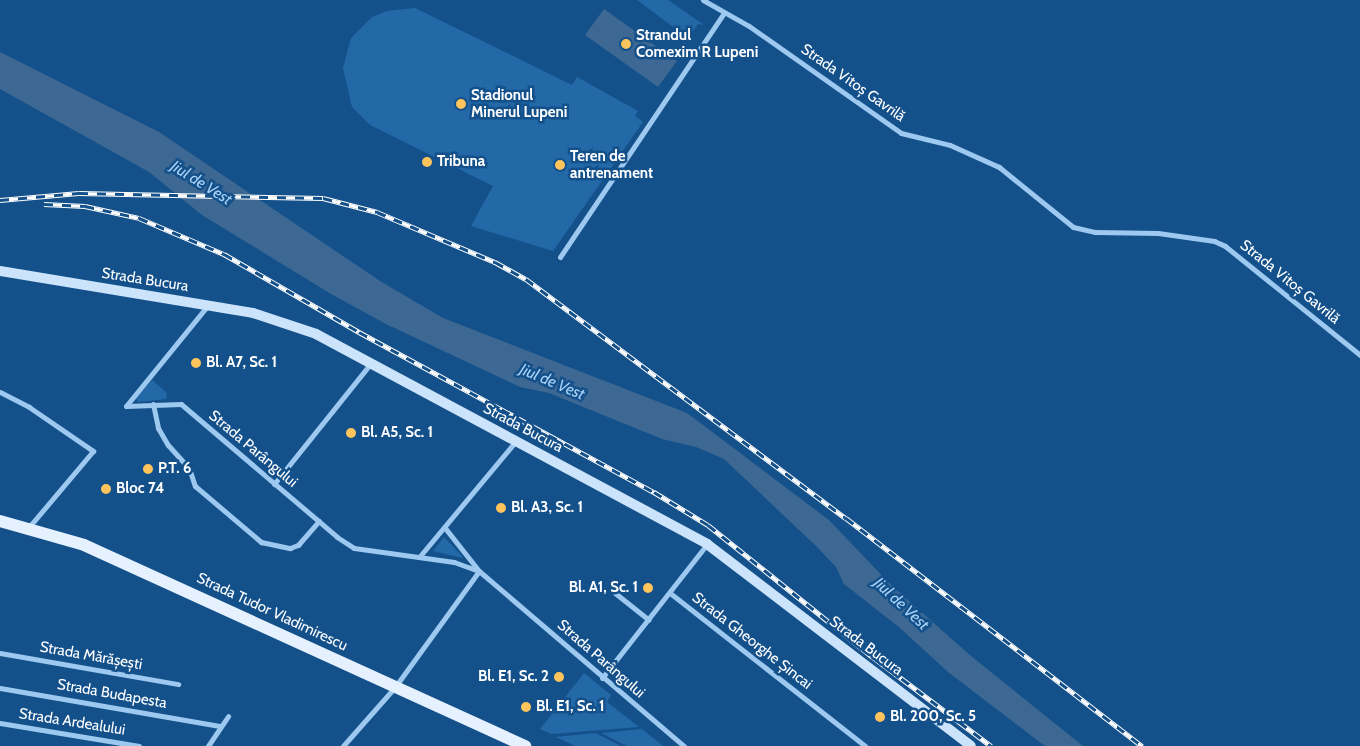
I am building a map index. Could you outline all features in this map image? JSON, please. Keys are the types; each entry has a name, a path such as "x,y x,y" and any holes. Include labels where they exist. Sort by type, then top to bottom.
{"main road":[{"name":"Strada Bucura","path":"0,271 208,305 291,324 370,363 707,544 971,746"},
{"name":"Strada Tudor Vladimirescu","path":"0,521 29,527 98,551 525,746"}],"street":[{"name":"Strada Vitoș Gavrilă","path":"703,0 756,31 901,133 950,145 990,162 1073,228 1094,232 1158,233 1214,241 1225,246 1360,355"},
{"path":"560,257 724,13"},
{"name":"Strada Parângului","path":"208,305 126,406 181,404 274,484 354,548 420,556 467,565 479,571"},
{"path":"274,484 370,363"},
{"path":"0,392 29,407 93,451 29,527"},
{"path":"153,404 158,428 168,445 189,468 195,486 261,542 290,548 298,544 319,521"},
{"path":"420,556 515,442"},
{"name":"Strada Parângului","path":"445,528 479,571 602,678 684,746"},
{"name":"Strada Gheorghe Șincai","path":"707,544 670,593 865,746"},
{"path":"343,746 395,687 479,571"},
{"path":"615,593 649,620"},
{"path":"602,678 670,593"},
{"name":"Strada Mărășești","path":"0,653 178,684"},
{"name":"Strada Budapesta","path":"0,688 220,726"},
{"path":"208,746 228,716"},
{"name":"Strada Ardealului","path":"0,723 139,746"}],"shaded area":[{"path":"637,0 668,0 704,25 698,24 688,38"},
{"path":"415,8 572,85 577,77 638,111 635,116 643,122 553,251 471,226 493,186 370,125 352,107 343,68 351,38 372,17 387,11"},
{"path":"152,380 167,393 166,399 138,402 136,398"},
{"path":"444,537 462,556 462,558 433,551"},
{"path":"584,673 611,695 607,702 639,727 551,734 540,729"},
{"path":"642,729 663,746 627,746 601,733"},
{"path":"595,733 621,746 575,746 556,737"}],"water":[{"name":"Strandul Comexim R Lupeni","path":"604,9 677,61 658,87 585,35"},
{"name":"Jiul de Vest","path":"0,52 159,132 380,281 443,318 687,413 829,520 892,586 971,656 1083,746 1045,746 948,672 900,628 844,584 836,567 817,547 724,459 696,447 662,439 549,393 520,387 386,324 331,294 202,215 149,172 0,89"}],"railway":[{"path":"0,200 79,193 323,198 377,212 495,262 526,279 846,518 1142,746"},
{"path":"44,204 85,206 139,218 224,254 359,332 654,492 708,525 873,657 991,746"}],"place":[{"name":"Strandul Comexim R Lupeni","path":"626,44"},
{"name":"Stadionul Minerul Lupeni","path":"461,104"},
{"name":"Tribuna","path":"427,162"},
{"name":"Teren de antrenament","path":"560,165"},
{"name":"Bl. A7, Sc. 1","path":"196,363"},
{"name":"Bl. A5, Sc. 1","path":"351,433"},
{"name":"P.T. 6","path":"148,469"},
{"name":"Bloc 74","path":"106,489"},
{"name":"Bl. A3, Sc. 1","path":"501,508"},
{"name":"Bl. A1, Sc. 1","path":"648,588"},
{"name":"Bl. E1, Sc. 2","path":"559,677"},
{"name":"Bl. E1, Sc. 1","path":"526,707"},
{"name":"Bl. 200, Sc. 5","path":"880,717"}]}
